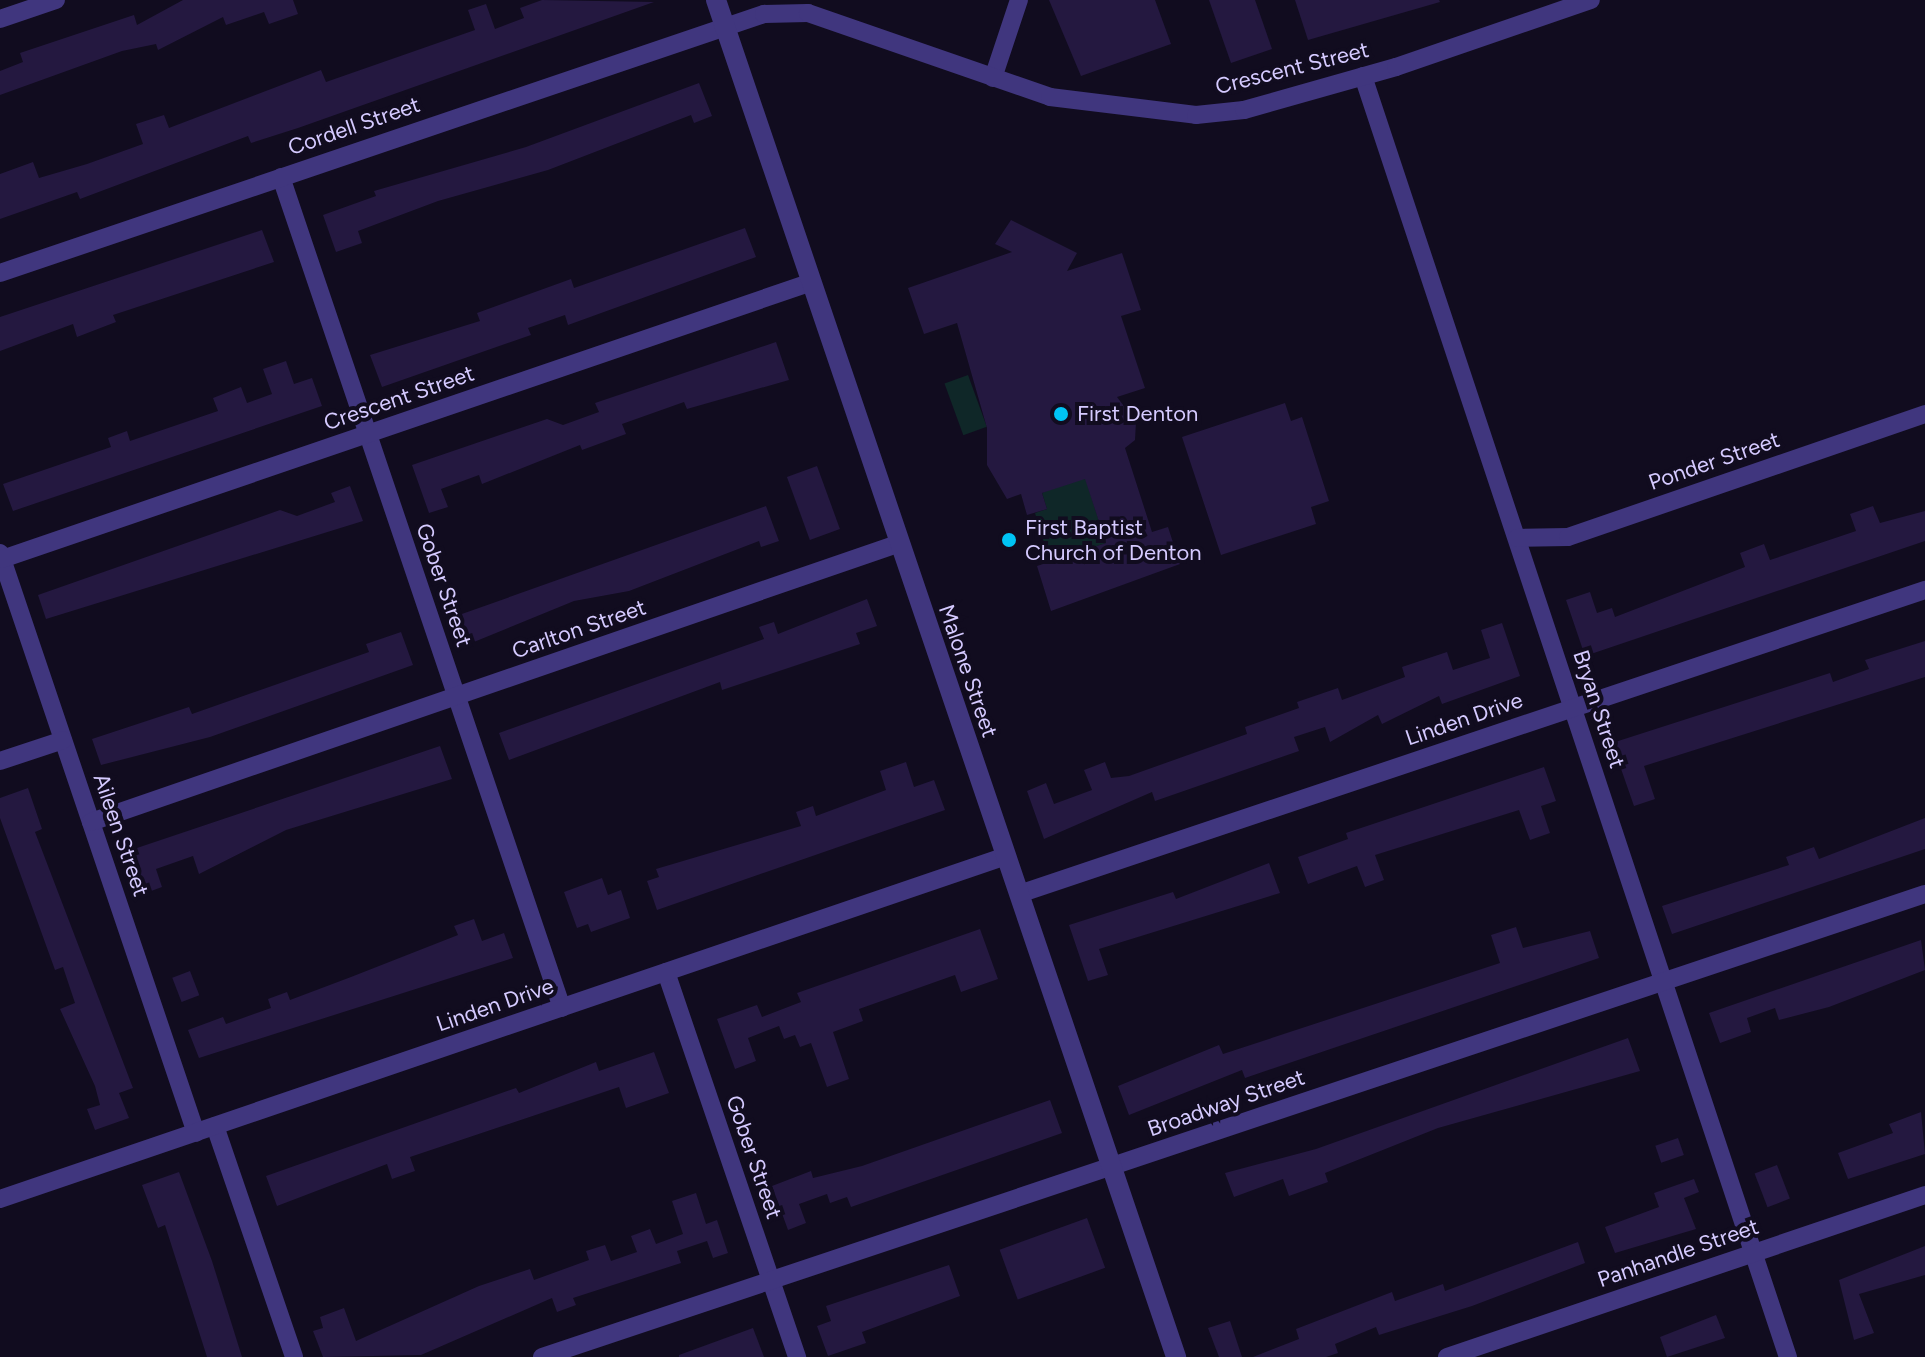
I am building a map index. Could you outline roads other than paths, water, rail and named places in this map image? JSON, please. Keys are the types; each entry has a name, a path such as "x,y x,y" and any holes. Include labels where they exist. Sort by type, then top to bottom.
{"street":[{"path":"0,19 56,0"},
{"name":"Malone Street","path":"716,0 1176,1357"},
{"path":"993,78 1019,0"},
{"name":"Crescent Street","path":"724,25 784,10 808,13 993,78 1098,108 1196,115 1244,110 1363,76 1591,0"},
{"name":"Cordell Street","path":"0,273 724,25"},
{"name":"Bryan Street","path":"1363,76 1788,1357"},
{"name":"Gober Street","path":"281,177 562,1008"},
{"name":"Crescent Street","path":"1,556 812,282"},
{"name":"Ponder Street","path":"1517,538 1568,537 1925,414"},
{"name":"Carlton Street","path":"91,822 900,543"},
{"name":"Aileen Street","path":"1,556 196,1133"},
{"name":"Linden Drive","path":"1019,894 1925,590"},
{"path":"0,761 63,740"},
{"name":"Linden Drive","path":"0,1199 1006,856"},
{"name":"Broadway Street","path":"542,1357 1925,894"},
{"name":"Gober Street","path":"666,972 797,1357"},
{"path":"215,1126 294,1357"},
{"name":"Panhandle Street","path":"1447,1357 1925,1195"}],"place":[{"name":"First Denton","path":"1061,414"},
{"name":"First Baptist Church of Denton","path":"1009,540"}]}
